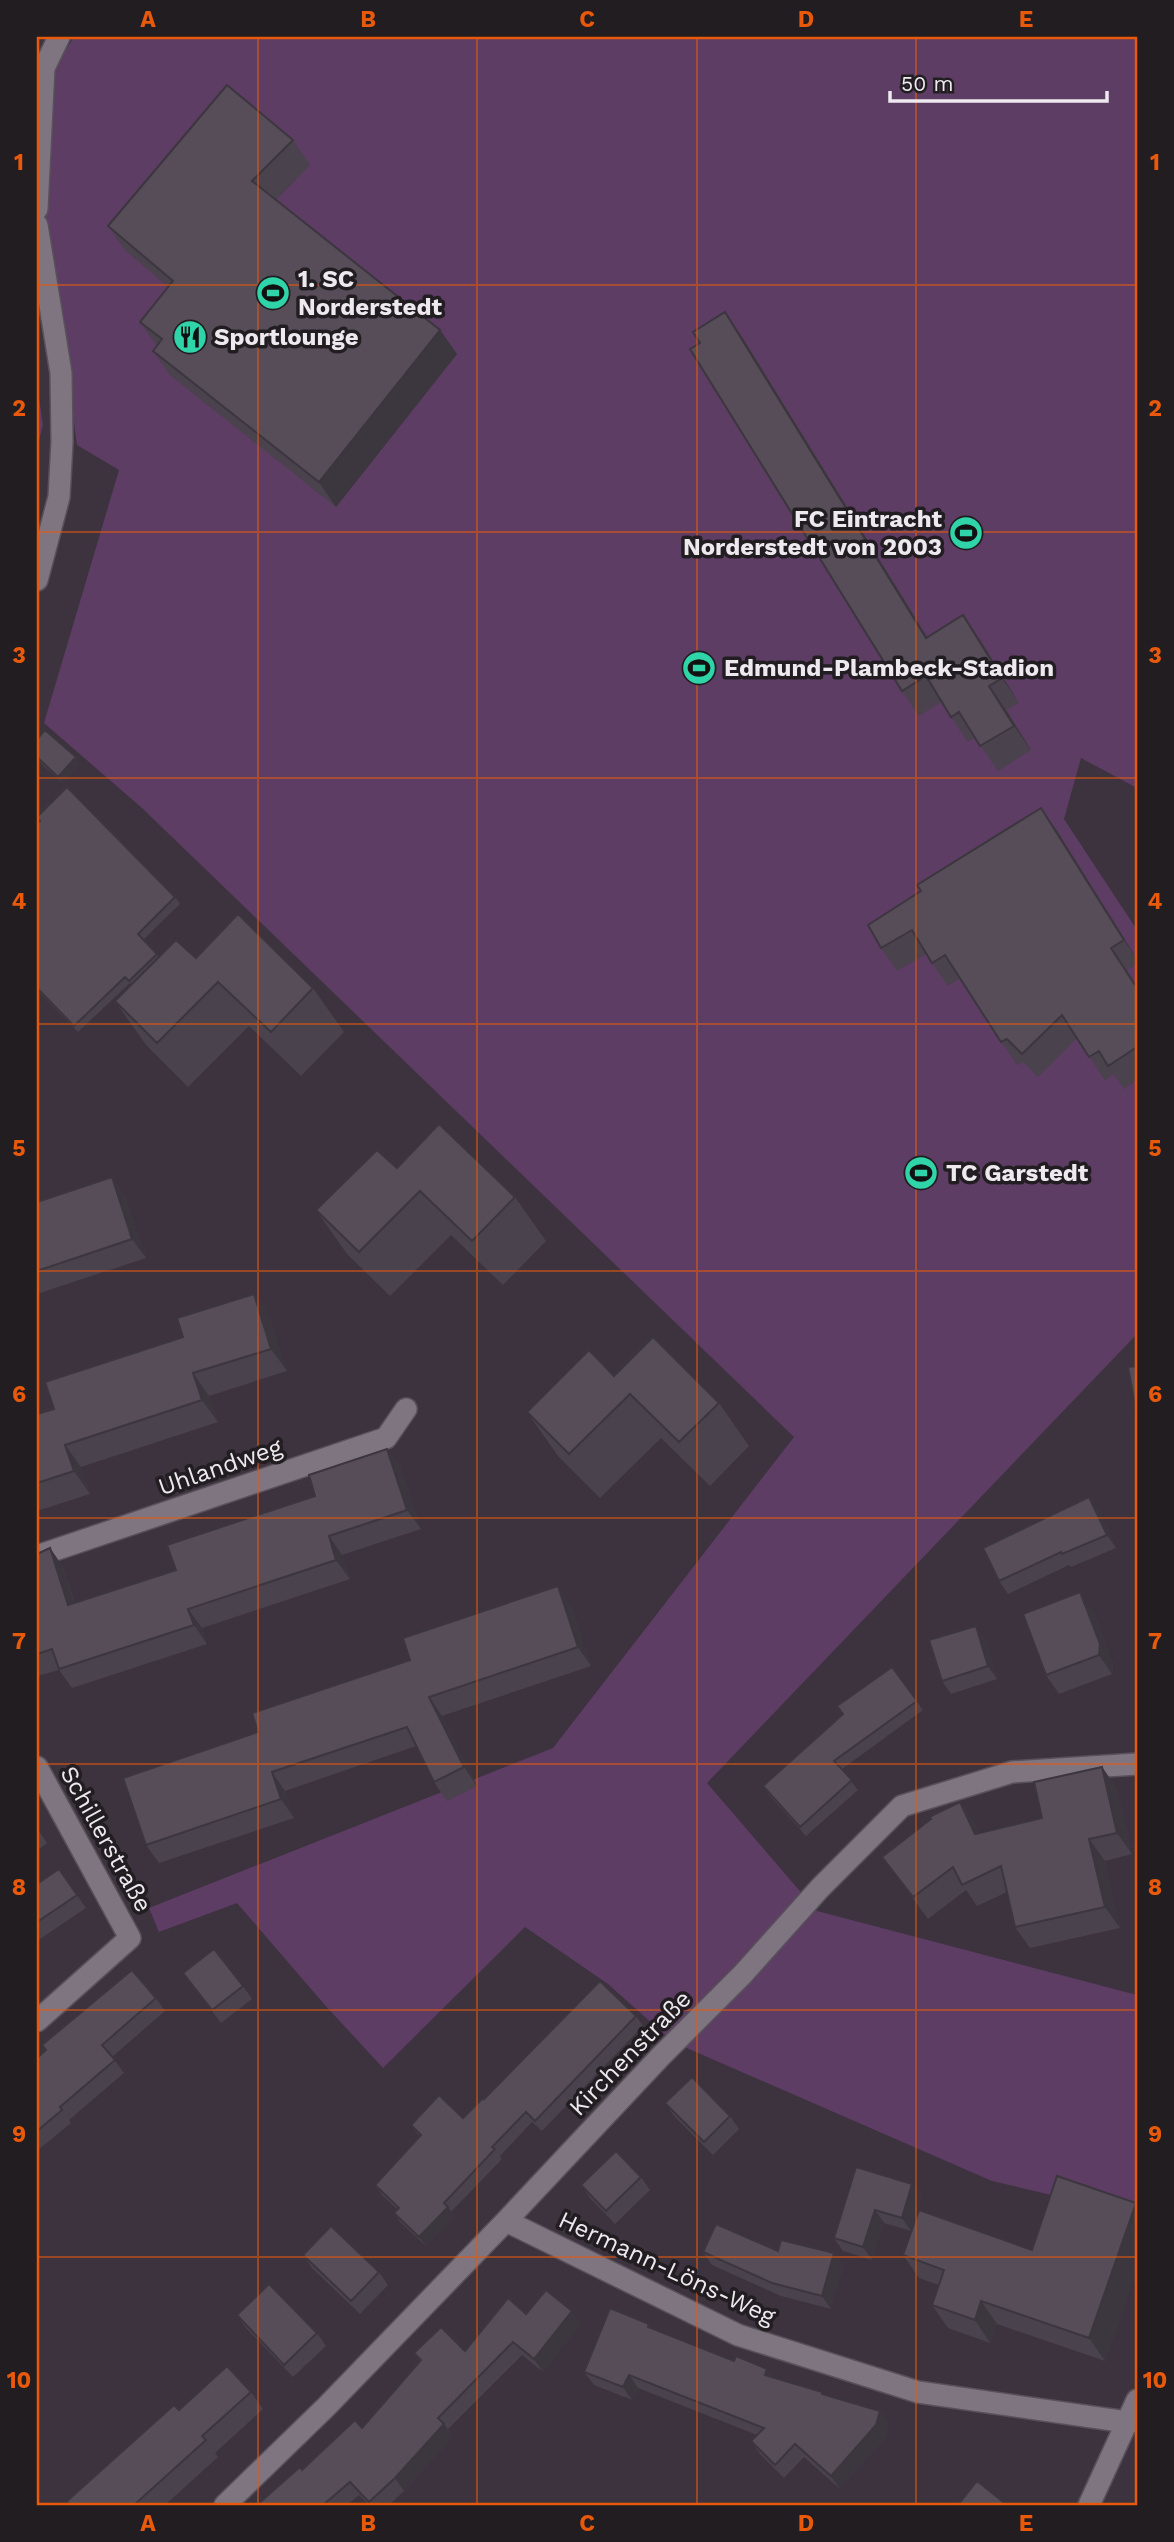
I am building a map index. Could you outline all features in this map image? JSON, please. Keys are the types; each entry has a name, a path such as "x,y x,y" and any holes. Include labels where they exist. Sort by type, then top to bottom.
{"street":[{"path":"37,209 44,68 59,37"},
{"path":"37,225 61,373 62,400 59,497 37,580"},
{"name":"Uhlandweg","path":"37,1556 386,1438 406,1409"},
{"name":"Kirchenstraße","path":"225,2505 327,2406 660,2057 743,1974 820,1888 902,1806 1012,1772 1137,1764"},
{"name":"Schillerstraße","path":"37,1767 130,1938 37,2021"},
{"name":"Hermann-Löns-Weg","path":"506,2221 750,2339 918,2392 1132,2421"},
{"path":"1089,2505 1132,2421 1137,2400"}],"shaded area":[{"path":"74,37 1137,37 1137,788 1081,758 1064,819 1137,930 1137,1334 707,1783 817,1911 1137,1995 1137,2215 992,2181 673,2042 608,1984 525,1927 383,2068 237,1903 159,1932 149,1908 553,1748 794,1437 142,808 44,723 119,470 77,445 45,220 54,69"},
{"path":"37,384 43,425 37,448"}],"building":[{"path":"227,85 293,140 252,181 440,330 319,482 153,351 162,339 140,322 173,281 108,226"},
{"path":"725,312 926,638 963,615 1002,678 989,686 1014,726 980,746 959,712 951,717 926,676 902,691 690,349 700,343 693,332"},
{"path":"45,730 76,757 58,777 37,757 37,739"},
{"path":"67,787 175,897 138,934 157,954 129,981 125,977 74,1026 37,988 37,823 40,821 37,817"},
{"path":"1041,808 1124,940 1111,948 1137,988 1137,1047 1108,1066 1099,1051 1089,1057 1062,1015 1022,1054 1007,1039 1001,1042 945,955 932,963 912,930 881,948 868,925 921,891 917,885"},
{"path":"238,914 313,988 271,1032 218,982 157,1043 115,1001 176,940 196,958"},
{"path":"439,1124 515,1197 472,1241 420,1191 359,1252 316,1210 377,1150 397,1168"},
{"path":"112,1177 132,1239 37,1271 37,1202"},
{"path":"254,1294 271,1349 193,1373 202,1400 65,1445 74,1471 37,1483 37,1414 54,1409 45,1382 183,1337 177,1318"},
{"path":"653,1337 719,1403 679,1442 630,1394 569,1454 527,1412 589,1350 614,1376"},
{"path":"1137,1366 1137,1416 1128,1367"},
{"path":"387,1449 407,1510 329,1536 336,1560 188,1609 194,1625 59,1669 52,1649 37,1654 37,1554 50,1548 68,1605 176,1570 167,1545 315,1496 309,1475"},
{"path":"1089,1497 1107,1535 1062,1554 1061,1552 999,1581 983,1548"},
{"path":"558,1586 578,1647 429,1697 464,1767 434,1782 407,1727 272,1772 281,1799 146,1845 123,1778 258,1732 252,1713 410,1660 403,1638"},
{"path":"1080,1592 1100,1644 1099,1655 1046,1675 1023,1614"},
{"path":"976,1626 988,1666 942,1681 929,1640"},
{"path":"892,1667 917,1701 834,1761 852,1780 800,1827 763,1786 843,1714 837,1706"},
{"path":"1102,1767 1117,1833 1089,1839 1105,1907 1015,1927 1001,1866 962,1885 953,1867 913,1897 882,1857 931,1819 929,1817 960,1802 975,1834 1042,1818 1034,1782"},
{"path":"59,1869 77,1895 37,1922 37,1884"},
{"path":"214,1949 243,1986 212,2010 183,1973"},
{"path":"132,1970 156,1998 102,2045 115,2060 60,2107 62,2110 37,2131 37,2058 46,2050 42,2045"},
{"path":"600,1981 636,2016 535,2121 526,2112 444,2203 448,2207 419,2237 394,2213 399,2208 375,2185 421,2135 411,2125 439,2095 463,2118"},
{"path":"692,2077 730,2116 704,2142 665,2103"},
{"path":"616,2151 641,2177 606,2211 581,2185"},
{"path":"856,2167 912,2184 902,2218 875,2210 863,2247 834,2238"},
{"path":"1057,2176 1136,2203 1089,2338 981,2301 975,2320 932,2305 944,2270 903,2255 919,2210 1032,2250"},
{"path":"716,2224 778,2251 781,2240 834,2253 822,2296 772,2283 703,2252"},
{"path":"331,2226 379,2272 351,2301 303,2255"},
{"path":"269,2284 317,2333 284,2365 237,2315"},
{"path":"546,2290 572,2311 534,2359 513,2342 438,2418 444,2424 395,2478 369,2502 350,2482 323,2505 257,2505 300,2467 302,2470 355,2420 362,2428 421,2360 414,2353 441,2327 465,2351 508,2298 526,2314"},
{"path":"610,2308 649,2324 648,2327 734,2361 736,2356 767,2369 765,2375 880,2411 876,2425 831,2476 795,2444 775,2465 751,2441 764,2428 629,2375 623,2387 584,2372"},
{"path":"227,2366 251,2392 202,2436 206,2440 134,2505 65,2505 174,2405 179,2410"},
{"path":"977,2481 1007,2505 958,2505"}],"place":[{"name":"1. SC Norderstedt","path":"273,293"},
{"name":"Sportlounge","path":"190,337"},
{"name":"FC Eintracht Norderstedt von 2003","path":"966,533"},
{"name":"Edmund-Plambeck-Stadion","path":"699,668"},
{"name":"TC Garstedt","path":"921,1173"}]}
